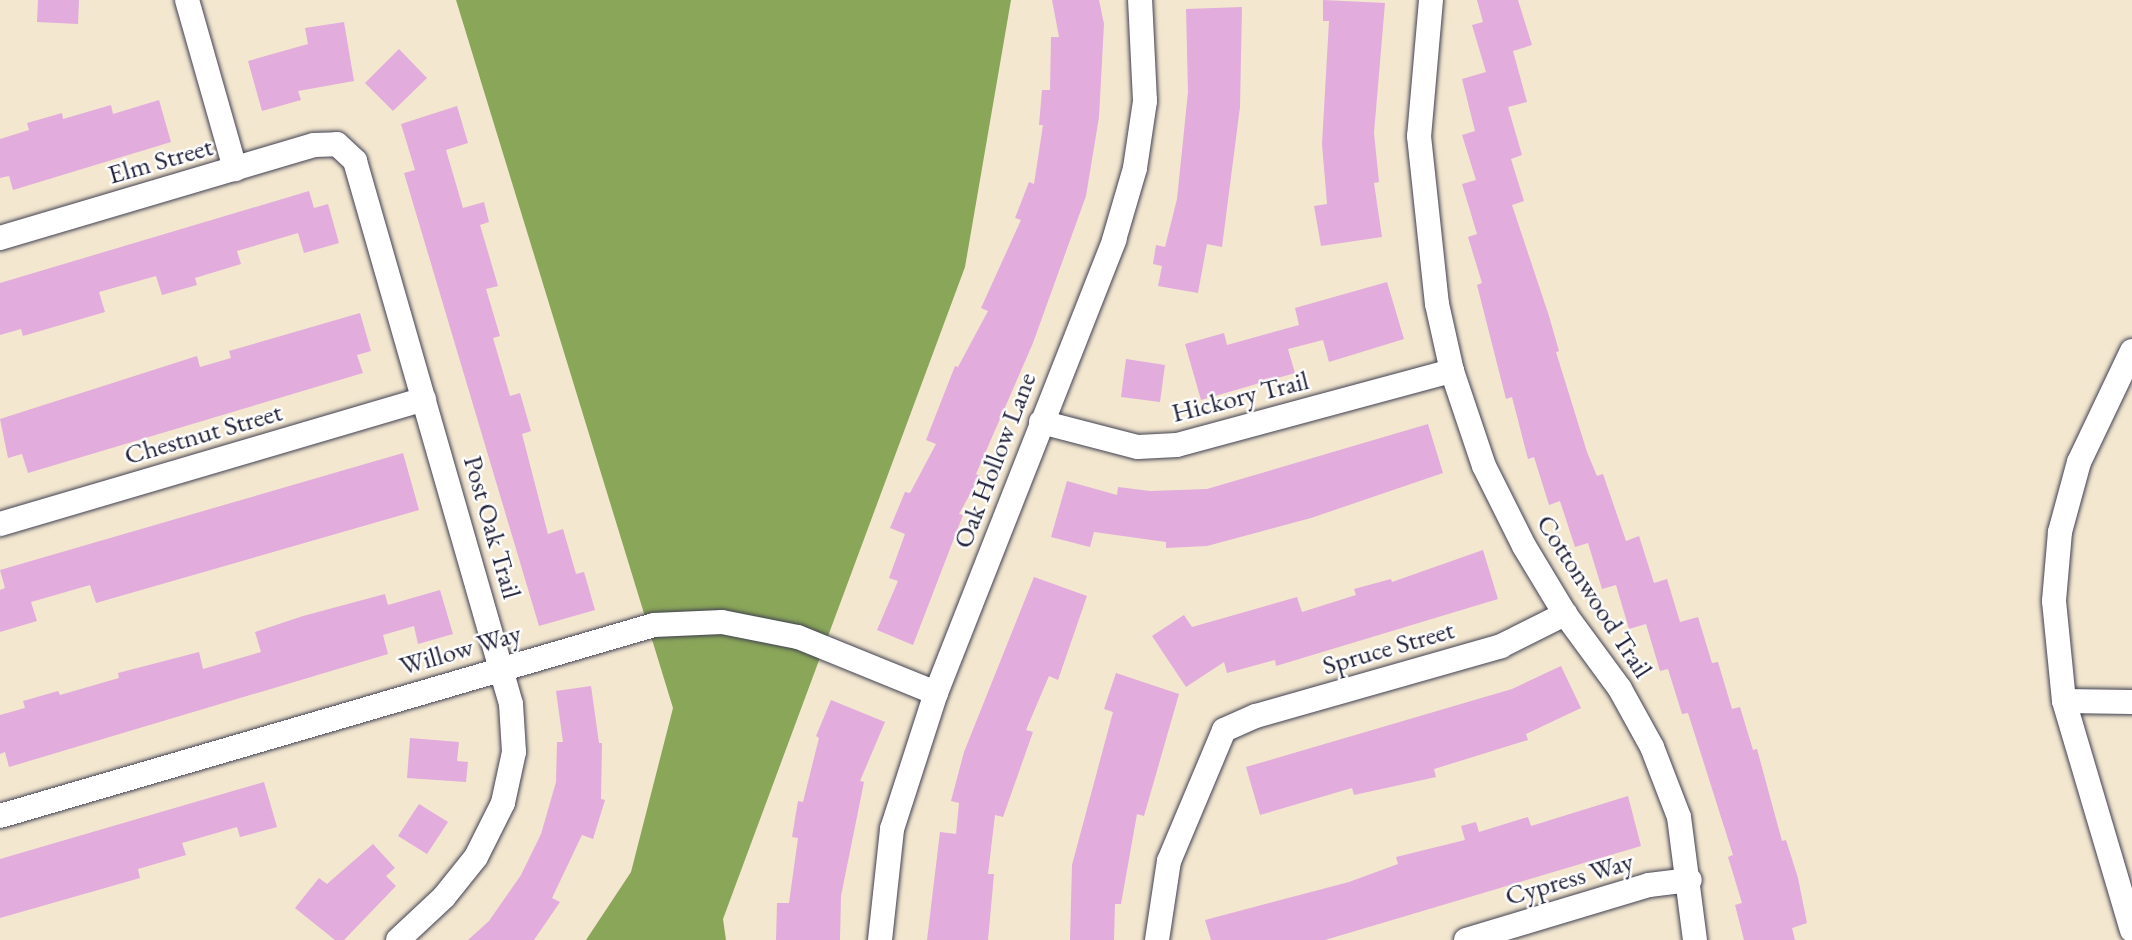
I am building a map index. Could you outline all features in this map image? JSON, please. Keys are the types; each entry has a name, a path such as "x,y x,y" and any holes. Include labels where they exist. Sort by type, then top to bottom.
{"street":[{"path":"187,0 235,169"},
{"name":"Oak Hollow Lane","path":"880,940 892,829 936,693 1114,240 1135,168 1144,101 1140,0"},
{"name":"Cottonwood Trail","path":"1431,0 1419,136 1437,304 1452,371 1484,466 1524,546 1565,614 1620,688 1652,747 1679,817 1690,880 1695,940"},
{"name":"Elm Street","path":"0,238 314,145 337,144"},
{"name":"Post Oak Trail","path":"337,144 355,161 511,704 514,752 503,803 476,857 444,897 398,940"},
{"path":"2132,351 2079,462 2060,532 2054,601 2064,700 2132,930"},
{"name":"Hickory Trail","path":"1041,422 1138,447 1177,445 1452,371"},
{"name":"Chestnut Street","path":"0,524 424,399"},
{"name":"Spruce Street","path":"1157,940 1169,861 1224,730 1256,716 1502,646 1565,614"},
{"name":"Willow Way","path":"0,816 654,625 722,621 798,637 936,693"},
{"path":"2064,700 2132,702"},
{"name":"Cypress Way","path":"1466,940 1649,885 1690,880"}],"green space":[{"path":"456,0 1011,0 965,267 723,919 726,940 586,940 631,872 673,708"}],"building":[{"path":"38,0 79,0 78,24 37,22"},
{"path":"1052,0 1099,0 1104,24 1099,117 1086,196 1033,343 976,474 980,476 959,514 963,515 913,645 877,630 898,581 889,578 905,534 890,528 905,492 910,493 936,444 926,440 955,366 958,367 988,311 981,308 1021,220 1015,218 1029,182 1034,184 1043,125 1039,125 1042,90 1050,90 1051,37 1059,37"},
{"path":"1323,0 1385,3 1374,133 1379,182 1374,183 1382,237 1321,246 1314,206 1327,204 1322,144 1329,21 1323,21"},
{"path":"1477,0 1518,0 1532,45 1513,51 1527,102 1508,107 1522,155 1511,159 1524,201 1512,205 1549,316 1559,351 1556,352 1587,452 1597,476 1603,474 1626,541 1639,536 1654,583 1667,579 1680,622 1698,617 1712,663 1718,662 1732,709 1740,707 1753,750 1757,749 1782,841 1786,840 1798,878 1807,923 1792,928 1795,940 1744,940 1735,905 1742,903 1728,857 1733,855 1688,713 1682,714 1668,669 1660,671 1646,624 1629,629 1616,585 1602,589 1588,543 1575,547 1560,501 1549,505 1534,457 1528,459 1512,397 1506,399 1477,285 1482,283 1468,237 1477,234 1462,184 1476,180 1462,135 1475,131 1462,79 1486,72 1472,25 1483,22"},
{"path":"1242,7 1240,107 1222,247 1207,244 1198,293 1158,286 1162,266 1153,264 1156,245 1165,247 1177,199 1188,92 1186,9"},
{"path":"344,22 354,81 298,91 301,100 262,111 248,61 308,44 305,28"},
{"path":"399,49 427,78 393,111 365,83"},
{"path":"159,100 171,142 13,190 9,176 0,178 0,139 29,130 27,123 62,113 63,119 111,105 113,114"},
{"path":"457,106 468,143 446,150 463,208 484,202 489,222 480,225 498,286 486,289 500,336 493,338 510,396 520,393 531,431 522,434 548,534 563,529 576,574 584,572 595,610 539,626 404,173 415,170 401,124"},
{"path":"309,191 314,208 328,204 339,243 304,253 298,233 237,251 241,264 195,278 197,285 162,295 156,276 99,292 105,312 23,336 21,329 0,335 0,283"},
{"path":"1387,282 1404,339 1329,362 1323,340 1288,349 1295,373 1201,400 1185,344 1224,333 1227,345 1299,325 1295,308"},
{"path":"360,313 371,351 357,355 363,373 28,473 22,454 8,458 0,419 197,356 200,367 231,358 229,351"},
{"path":"1126,359 1165,365 1160,402 1121,397"},
{"path":"1428,424 1443,473 1311,518 1207,546 1166,548 1166,542 1094,532 1090,547 1051,537 1067,481 1117,495 1118,487 1150,491 1207,489"},
{"path":"403,453 419,510 96,603 90,585 31,602 37,621 0,632 0,590 5,588 0,570"},
{"path":"1483,550 1498,599 1276,666 1275,660 1227,673 1224,662 1186,687 1152,636 1184,615 1192,627 1297,597 1302,612 1356,595 1354,589 1391,579 1392,582"},
{"path":"1034,577 1087,596 1058,680 1049,676 1026,730 1033,732 1003,817 995,815 988,874 994,874 988,940 927,940 940,832 956,834 959,803 951,801 964,752"},
{"path":"440,590 453,634 418,644 414,626 383,635 388,654 9,767 5,752 0,754 0,715 25,708 23,701 58,691 60,695 119,678 118,673 199,652 203,669 261,652 255,632 303,616 385,594 388,605"},
{"path":"1561,666 1581,708 1526,734 1528,740 1434,769 1436,777 1354,795 1352,788 1260,815 1246,767 1512,689"},
{"path":"1116,673 1179,694 1144,816 1137,814 1121,904 1115,904 1114,940 1070,940 1072,865 1113,712 1104,709"},
{"path":"591,686 599,743 602,743 601,799 605,800 593,839 582,835 552,898 560,902 534,940 468,940 489,921 521,875 541,834 556,782 557,742 563,742 556,691"},
{"path":"831,700 885,722 860,781 864,782 841,896 840,940 776,940 777,903 789,903 798,838 792,837 798,801 803,802 819,738 816,736"},
{"path":"410,738 459,742 457,761 468,762 466,782 407,778"},
{"path":"264,782 277,827 240,837 237,827 182,843 186,855 138,869 140,878 0,918 0,859"},
{"path":"1628,796 1641,846 1325,940 1211,940 1205,920 1349,882 1398,864 1396,857 1465,840 1461,826 1476,822 1479,832 1528,817 1531,826"},
{"path":"419,804 448,822 427,854 398,836"},
{"path":"373,844 395,868 386,876 396,886 344,940 335,940 295,908 319,878 327,884"}]}
